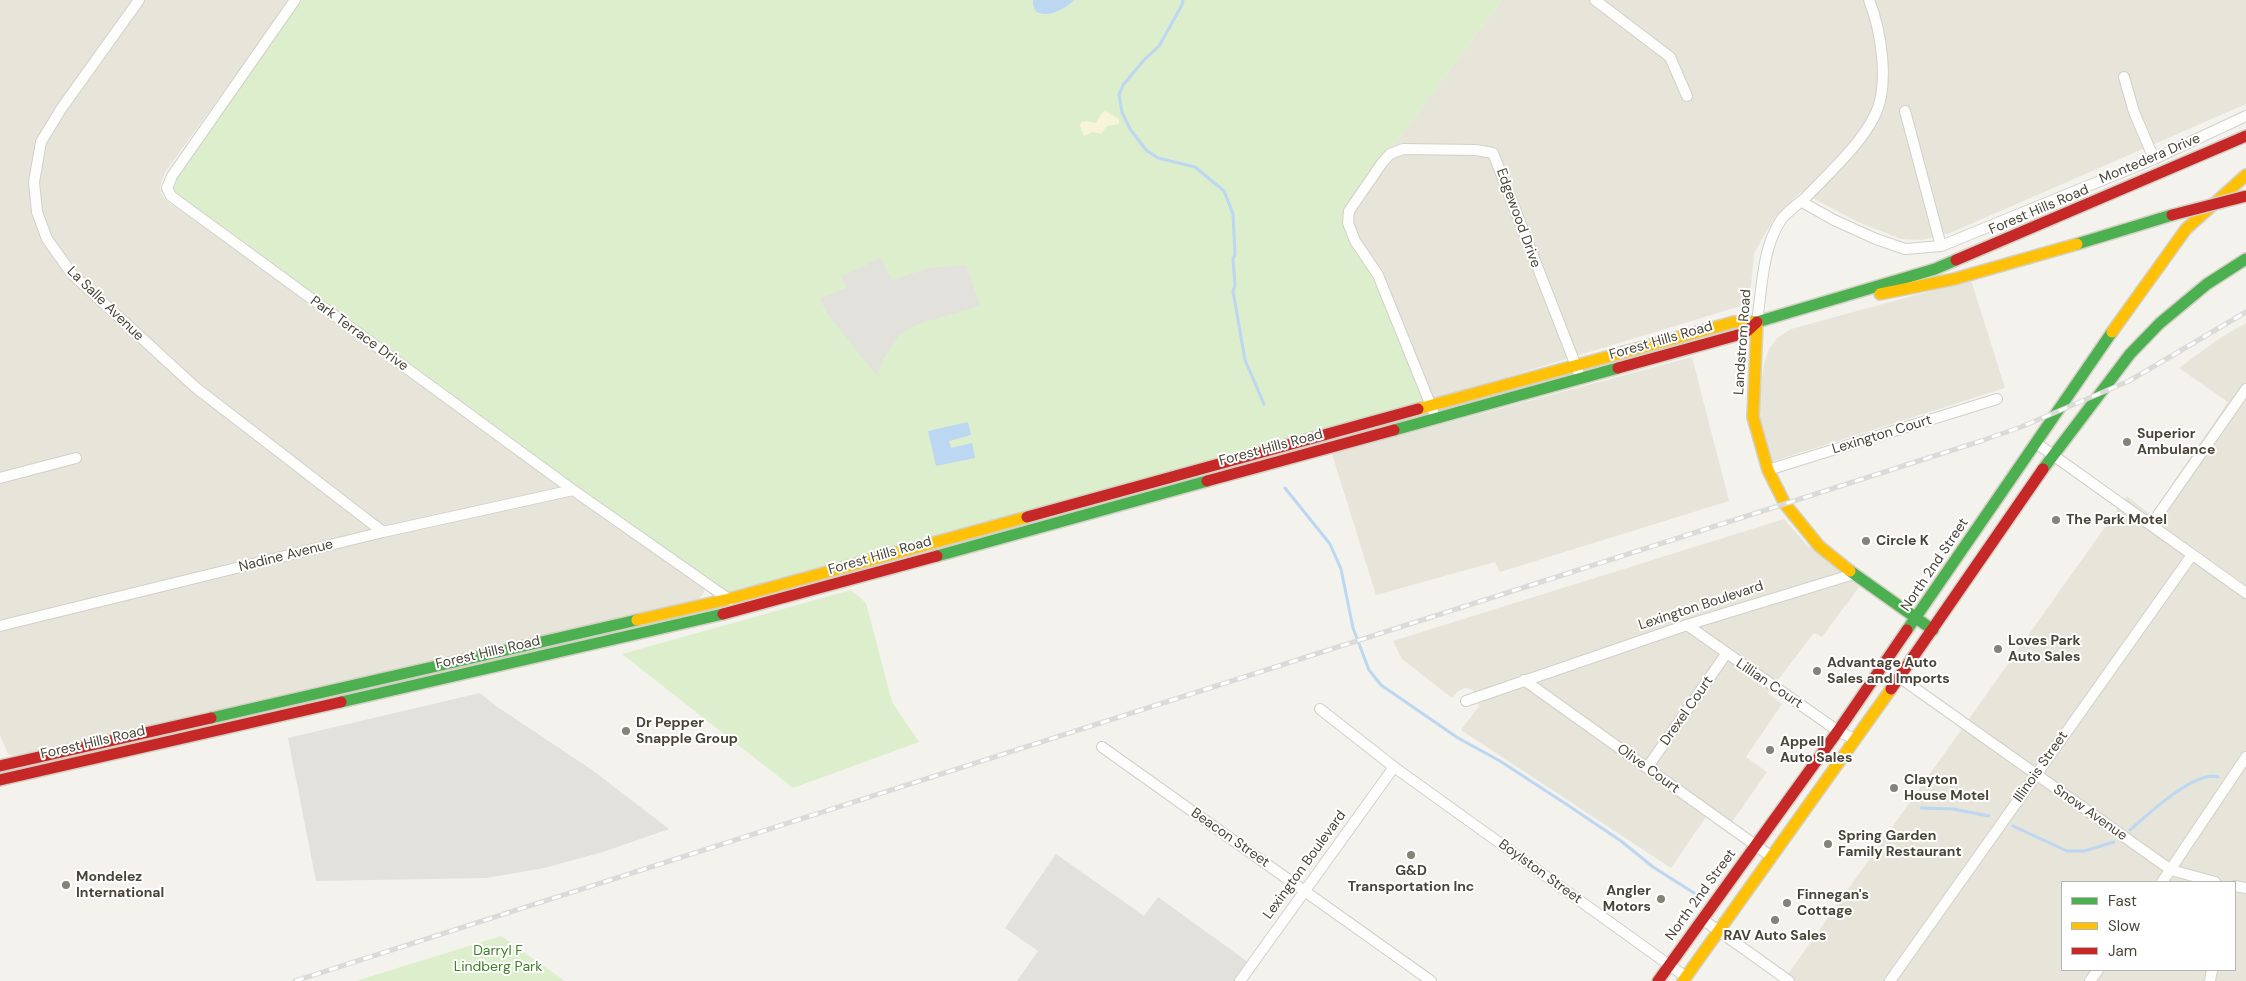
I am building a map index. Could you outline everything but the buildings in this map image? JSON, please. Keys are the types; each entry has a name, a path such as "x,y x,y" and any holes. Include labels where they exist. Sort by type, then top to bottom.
{"street":[{"name":"La Salle Avenue","path":"139,0 61,109 41,142 34,182 37,212 47,239 72,274 195,387 383,532"},
{"name":"Park Terrace Drive","path":"295,0 172,176 167,188 171,196 573,490 729,599 738,611"},
{"path":"1595,0 1670,57 1687,96"},
{"name":"Landstrom Road","path":"1854,574 1820,546 1793,517 1768,470 1753,416 1757,322 1768,247 1782,219 1802,202 1856,143 1876,114 1882,86 1882,50 1875,15 1869,0"},
{"path":"2124,78 2134,112 2154,159"},
{"path":"1905,110 1941,246"},
{"name":"Montedera Drive","path":"1802,202 1834,220 1876,239 1905,249 1941,246 2154,159 2246,116"},
{"name":"Forest Hills Road","path":"1,763 342,690 729,599 1734,322 1757,322 1935,269 2246,136"},
{"name":"Edgewood Drive","path":"1436,419 1378,275 1355,241 1348,224 1349,211 1382,162 1390,154 1403,149 1476,150 1493,153 1581,379"},
{"name":"North 2nd Street","path":"1658,981 1838,731 2112,332 2186,229 2246,175"},
{"name":"Forest Hills Road","path":"1809,306 1913,288 2246,196"},
{"path":"1685,979 1933,630 2052,455 2102,393 2130,354 2160,323 2208,284 2246,259"},
{"name":"Forest Hills Road","path":"4,779 738,611 1745,333 1757,322"},
{"path":"2151,525 2246,389"},
{"name":"Lexington Court","path":"1768,470 1997,399"},
{"path":"2036,443 2246,593"},
{"path":"0,478 76,458"},
{"name":"Nadine Avenue","path":"0,626 383,532 573,490"},
{"path":"997,525 1001,538"},
{"path":"927,544 932,556"},
{"name":"Illinois Street","path":"1890,981 2192,555"},
{"path":"1854,574 1933,630"},
{"name":"Lexington Boulevard","path":"1466,701 1687,625 1854,574"},
{"name":"Lillian Court","path":"1687,625 1838,731 1854,739"},
{"path":"551,641 557,653"},
{"name":"Drexel Court","path":"1647,768 1726,654"},
{"name":"Snow Avenue","path":"1899,677 2171,870 2211,881"},
{"name":"Olive Court","path":"1524,680 1772,857"},
{"path":"342,690 346,702"},
{"name":"Boylston Street","path":"1320,709 1394,767 1685,979"},
{"name":"Beacon Street","path":"1102,747 1431,981"},
{"path":"2163,881 2246,757"},
{"path":"1,763 4,779"},
{"name":"Lexington Boulevard","path":"1240,981 1394,767"},
{"path":"1702,920 1789,981"}],"shaded area":[{"path":"0,0 290,0 166,171 161,182 160,192 167,201 700,579 705,587 700,598 15,756 8,754 0,735"},
{"path":"1502,0 2246,0 2246,104 1950,233 1922,240 1901,239 1858,222 1801,192 1776,216 1754,254 1750,297 1744,305 1428,401 1343,214"},
{"path":"880,258 892,280 929,268 966,265 980,306 921,323 906,330 900,335 883,359 877,376 826,312 820,298 847,288 841,277"},
{"path":"1971,280 2005,388 1771,462 1760,420 1760,391 1764,364 1769,349 1777,338 1791,329"},
{"path":"2246,323 2246,981 1783,981 2127,496 2151,515 2228,402 2179,368 2220,338"},
{"path":"1692,357 1729,501 1500,572 1495,562 1376,595 1332,454"},
{"path":"1784,519 1805,543 1859,587 1822,637 1814,633 1768,693 1782,704 1746,757 1767,772 1732,822 1712,808 1671,868 1461,730 1479,706 1473,690 1465,688 1457,692 1452,698 1402,659 1393,641"},
{"path":"480,693 496,706 592,770 669,829 603,852 544,868 486,878 316,881 288,738"},
{"path":"1056,854 1144,916 1158,897 1252,965 1241,981 1017,981 1038,951 1005,928"}],"green space":[{"path":"299,0 1502,0 1343,214 1428,401 726,595 160,191"},
{"path":"851,590 866,603 892,702 919,742 793,788 622,654"},
{"name":"Darryl F Lindberg Park","path":"501,936 565,981 356,981"}],"sand":[{"path":"1105,111 1119,119 1119,124 1107,126 1101,134 1092,132 1084,136 1080,126 1081,122 1096,123"}],"water":[{"path":"1033,0 1074,0 1064,8 1049,14 1043,14 1037,12 1034,8"},
{"path":"968,422 971,435 949,441 951,448 972,443 975,458 936,466 928,431"}],"waterway":[{"path":"1183,0 1159,46 1144,60 1123,85 1119,95 1122,112 1130,129 1146,150 1158,158 1195,167 1224,191 1233,214 1235,255 1233,258 1235,286 1233,291 1245,360 1264,404"},
{"path":"1285,488 1330,544 1341,569 1353,628 1369,670 1381,685 1458,738 1500,761 1569,806 1621,841 1653,867 1702,898"},
{"path":"2130,830 2159,805 2185,787 2197,780 2218,777"},
{"path":"1921,808 1953,809 1989,816"},
{"path":"2013,826 2067,851 2084,851 2114,842"}],"railway":[{"path":"295,981 1981,441 2021,427 2129,381 2246,312"}],"traffic: fast":[{"path":"2077,244 2172,215"},
{"path":"2043,469 2130,354 2160,323 2207,284 2246,259"},
{"path":"1750,322 1757,322 1935,269 1956,260"},
{"path":"1907,630 2112,332"},
{"path":"1394,430 1618,368"},
{"path":"937,556 1207,481"},
{"path":"1850,571 1933,630"},
{"path":"341,702 723,614"},
{"path":"211,718 637,620"}],"traffic: slow":[{"path":"2112,332 2186,229 2246,175"},
{"path":"1880,294 1954,279 2077,244"},
{"path":"1418,409 1734,322 1750,322"},
{"path":"1757,322 1753,417 1768,470 1785,504 1819,546 1850,571"},
{"path":"637,620 729,599 1027,517"},
{"path":"1683,981 1891,689"}],"traffic: jam":[{"path":"1956,260 2246,136"},
{"path":"2172,215 2246,196"},
{"path":"1618,368 1745,333 1757,322"},
{"path":"1027,517 1418,409"},
{"path":"1207,481 1394,430"},
{"path":"1891,689 2043,469"},
{"path":"723,614 937,556"},
{"path":"1658,981 1838,731 1907,630"},
{"path":"0,780 341,702"},
{"path":"0,766 211,718"}],"place":[{"name":"Superior Ambulance","path":"2127,442"},
{"name":"The Park Motel","path":"2056,520"},
{"name":"Circle K","path":"1866,541"},
{"name":"Loves Park Auto Sales","path":"1998,649"},
{"name":"Advantage Auto Sales and Imports","path":"1817,671"},
{"name":"Dr Pepper Snapple Group","path":"626,731"},
{"name":"Appell Auto Sales","path":"1770,750"},
{"name":"Clayton House Motel","path":"1894,788"},
{"name":"Spring Garden Family Restaurant","path":"1828,844"},
{"name":"G&D Transportation Inc","path":"1411,855"},
{"name":"Mondelez International","path":"66,885"},
{"name":"Angler Motors","path":"1661,899"},
{"name":"Finnegan's Cottage","path":"1787,903"},
{"name":"RAV Auto Sales","path":"1775,920"}]}
